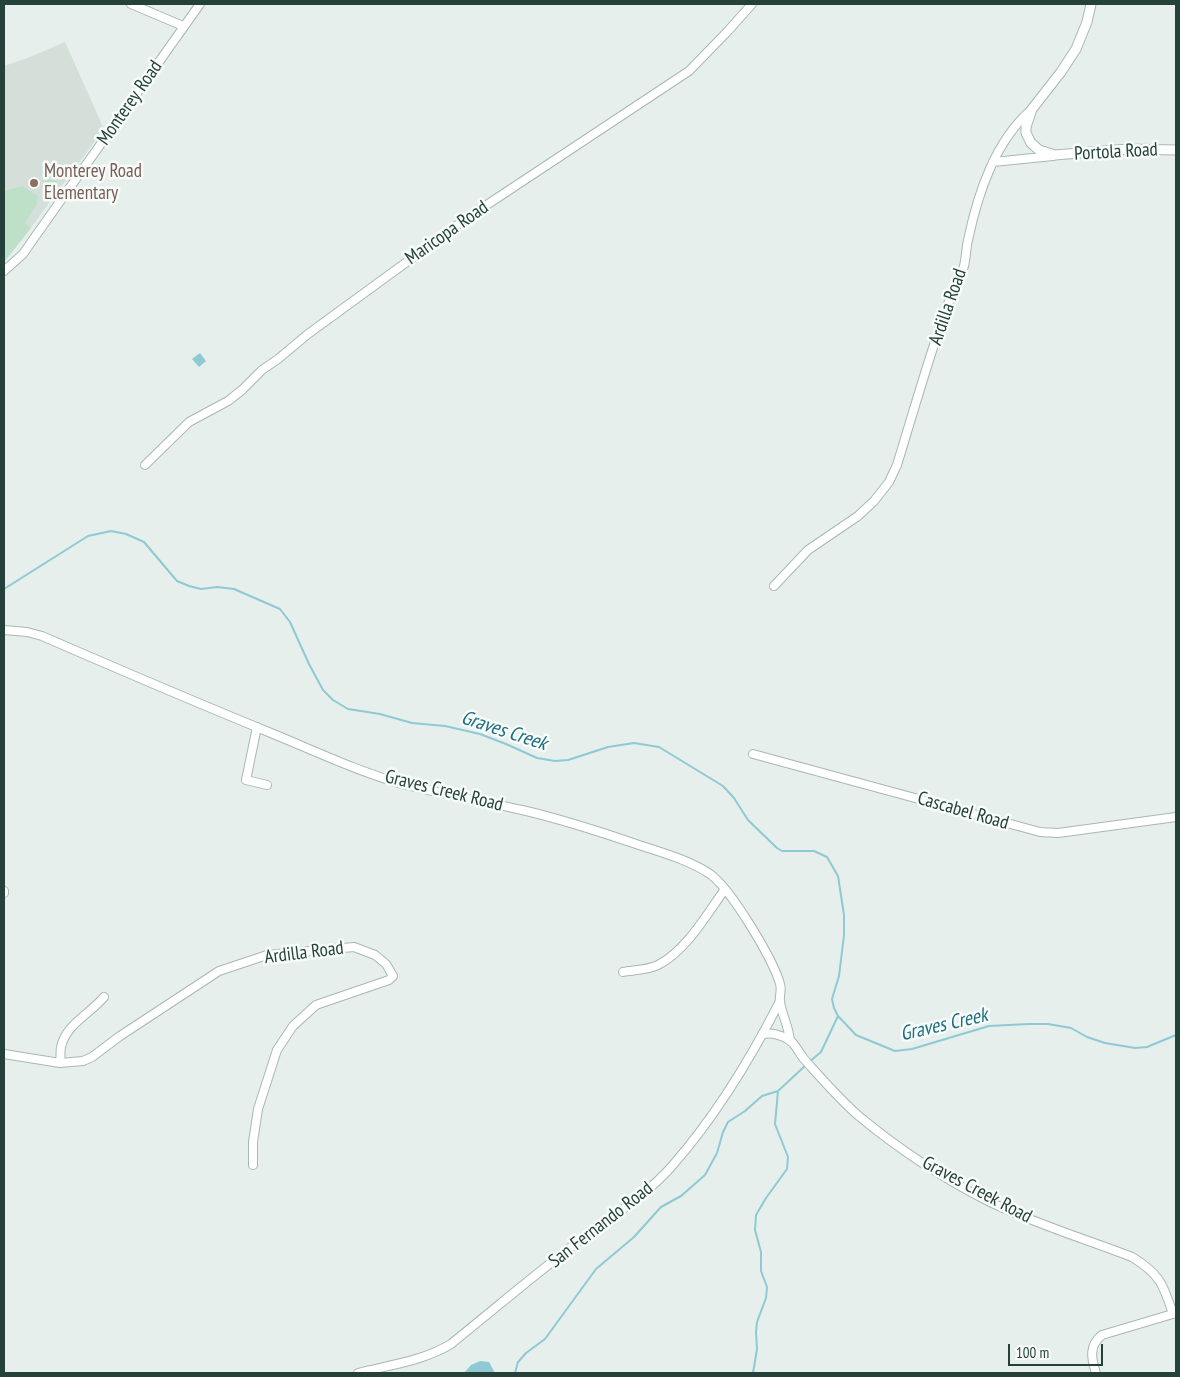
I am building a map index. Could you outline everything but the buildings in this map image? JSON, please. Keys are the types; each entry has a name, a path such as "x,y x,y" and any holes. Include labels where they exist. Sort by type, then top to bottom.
{"street":[{"path":"131,4 183,26"},
{"name":"Monterey Road","path":"4,271 28,247 200,4"},
{"name":"Maricopa Road","path":"145,465 189,422 228,401 262,370 308,334 467,218 689,71 752,4"},
{"name":"Ardilla Road","path":"774,586 808,550 858,516 874,501 888,482 897,465 946,307 964,267 967,242 974,215 993,162 1008,134 1032,109 1061,72 1076,49 1082,36 1091,4"},
{"name":"Portola Road","path":"1032,109 1026,127 1028,138 1039,150 1056,155"},
{"name":"Portola Road","path":"993,162 1128,149 1176,150"},
{"name":"Graves Creek Road","path":"4,630 27,632 42,636 353,767 402,784 525,811 650,848 697,867 709,874 734,900 774,968 780,985 780,1001 790,1032 790,1041 816,1072 858,1115 900,1148 945,1177 991,1202 1039,1223 1132,1257 1150,1268 1157,1275 1174,1313"},
{"path":"258,727 246,780 267,785"},
{"name":"Cascabel Road","path":"753,754 1023,829 1040,832 1058,833 1176,817"},
{"path":"623,972 657,966 670,957 689,938 725,889"},
{"name":"Ardilla Road","path":"4,1054 60,1062 73,1062 92,1057 120,1036 208,978 227,968 267,955 354,947 375,955 386,964 392,976 389,980 316,1006 293,1026 277,1050 258,1109 253,1142 253,1165"},
{"path":"60,1062 61,1046 69,1029 96,1007 104,997"},
{"name":"San Fernando Road","path":"358,1373 423,1357 438,1352 451,1344 570,1248 658,1181 712,1116 762,1035 780,1001"},
{"path":"762,1035 766,1033 773,1034 790,1041"},
{"path":"1096,1373 1092,1352 1096,1340 1102,1335 1174,1313"}],"shaded area":[{"name":"Monterey Road Elementary","path":"65,42 104,129 4,262 4,66"}],"green space":[{"path":"47,179 56,180 58,191 53,196 41,187"},
{"path":"22,186 38,196 37,204 25,223 31,228 4,262 4,191"}],"water":[{"path":"200,353 206,361 199,367 192,359"},
{"path":"480,1361 489,1362 495,1373 464,1373 471,1365"}],"waterway":[{"name":"Graves Creek","path":"4,589 88,536 111,531 126,534 144,542 177,581 201,589 217,587 234,589 280,609 290,622 323,690 333,700 348,709 380,714 412,723 445,726 480,734 537,758 555,761 568,760 608,747 634,743 659,747 723,786 734,798 748,820 777,848 782,851 814,851 827,857 838,876 844,915 844,935 839,976 832,999 834,1008 838,1016 856,1035 895,1051 912,1049 989,1026 1048,1024 1071,1028 1087,1037 1105,1043 1135,1048 1147,1047 1176,1035"},
{"path":"809,1062 821,1052 838,1016"},
{"path":"515,1373 518,1362 526,1353 545,1339 596,1269 634,1237 661,1207 681,1196 705,1175 717,1153 728,1122 745,1111 762,1096 778,1091 806,1065"},
{"path":"753,1373 757,1349 757,1322 766,1298 767,1287 761,1271 761,1252 755,1230 756,1215 787,1169 788,1157 775,1124 778,1091"}],"place":[{"name":"Monterey Road Elementary","path":"34,183"}]}
